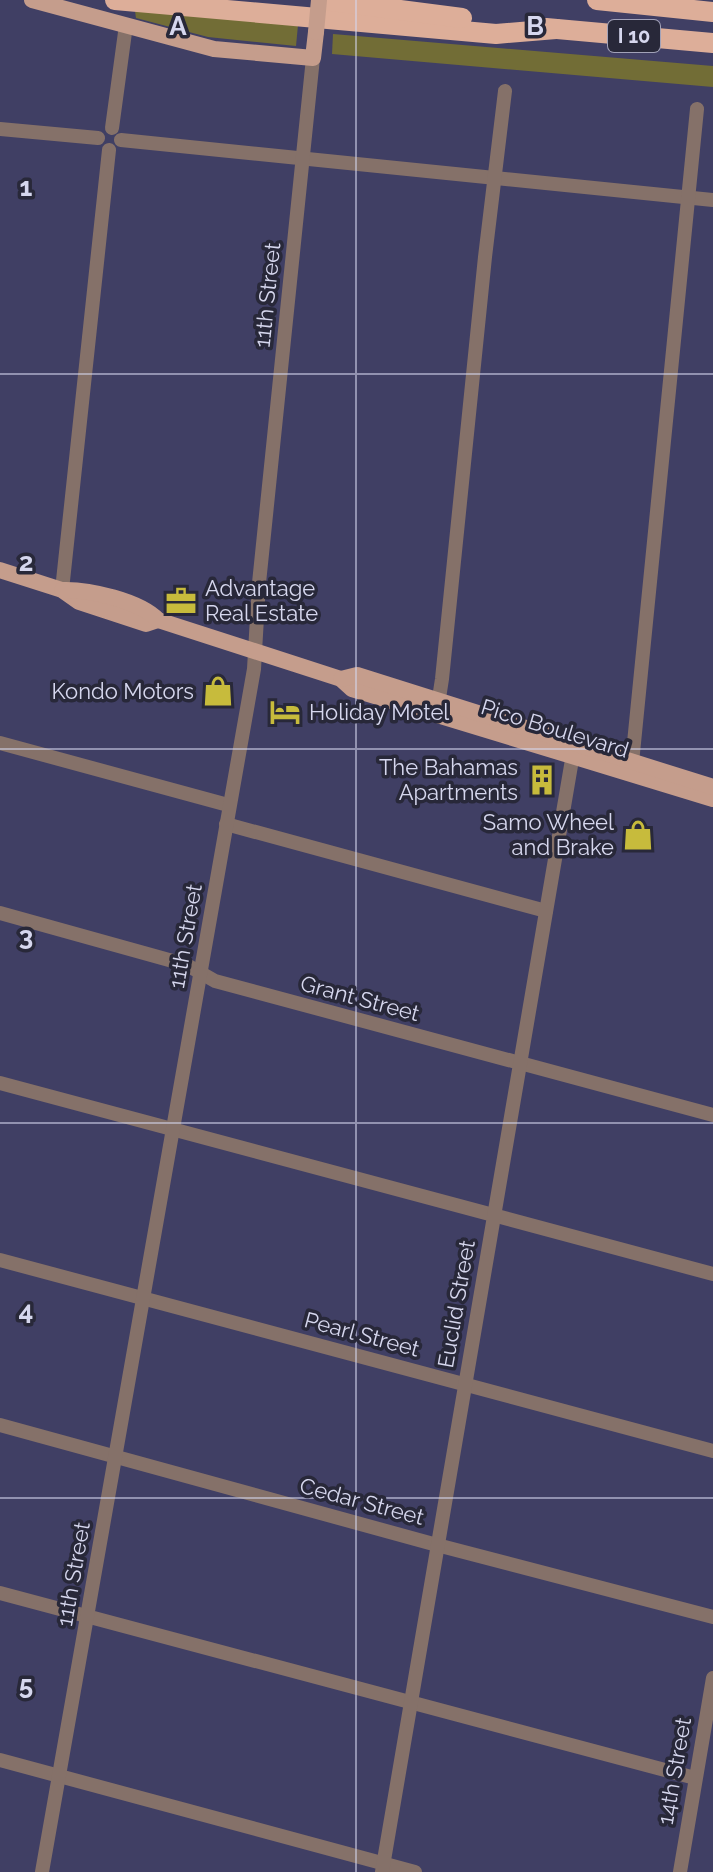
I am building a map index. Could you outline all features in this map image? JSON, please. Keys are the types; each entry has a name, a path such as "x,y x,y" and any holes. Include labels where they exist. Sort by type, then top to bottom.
{"highway":[{"path":"115,0 496,34 556,29"},
{"name":"I 10","path":"322,0 556,29 713,43"},
{"name":"I 10","path":"597,0 713,12"}],"main road":[{"path":"32,0 214,49 313,58"},
{"name":"11th Street","path":"313,58 322,0"},
{"name":"Pico Boulevard","path":"0,570 62,590 81,589 149,610 158,620 341,679 357,675 437,708 631,768 713,799"},
{"name":"Pico Boulevard","path":"631,768 713,787"}],"street":[{"path":"62,590 126,25"},
{"name":"11th Street","path":"42,1872 256,650 259,583 313,58"},
{"path":"437,708 505,91"},
{"path":"631,768 697,109"},
{"path":"0,129 98,138 102,147 114,140 713,200"},
{"path":"0,743 228,805"},
{"name":"Euclid Street","path":"382,1868 574,750"},
{"path":"226,824 546,911"},
{"name":"Grant Street","path":"0,913 187,965 215,981 713,1115"},
{"path":"0,1083 713,1274"},
{"name":"Pearl Street","path":"0,1260 713,1451"},
{"name":"Cedar Street","path":"0,1425 713,1617"},
{"path":"0,1593 695,1778"},
{"name":"14th Street","path":"680,1872 713,1678"},
{"path":"0,1760 382,1868 415,1872"}],"shaded area":[{"path":"135,11 298,25 296,46 208,37 136,18"},
{"path":"333,34 713,66 713,87 332,54"}],"place":[{"name":"Advantage Real Estate","path":"181,601"},
{"name":"Kondo Motors","path":"218,691"},
{"name":"Holiday Motel","path":"285,712"},
{"name":"The Bahamas Apartments","path":"542,780"},
{"name":"Samo Wheel and Brake","path":"638,835"}]}
